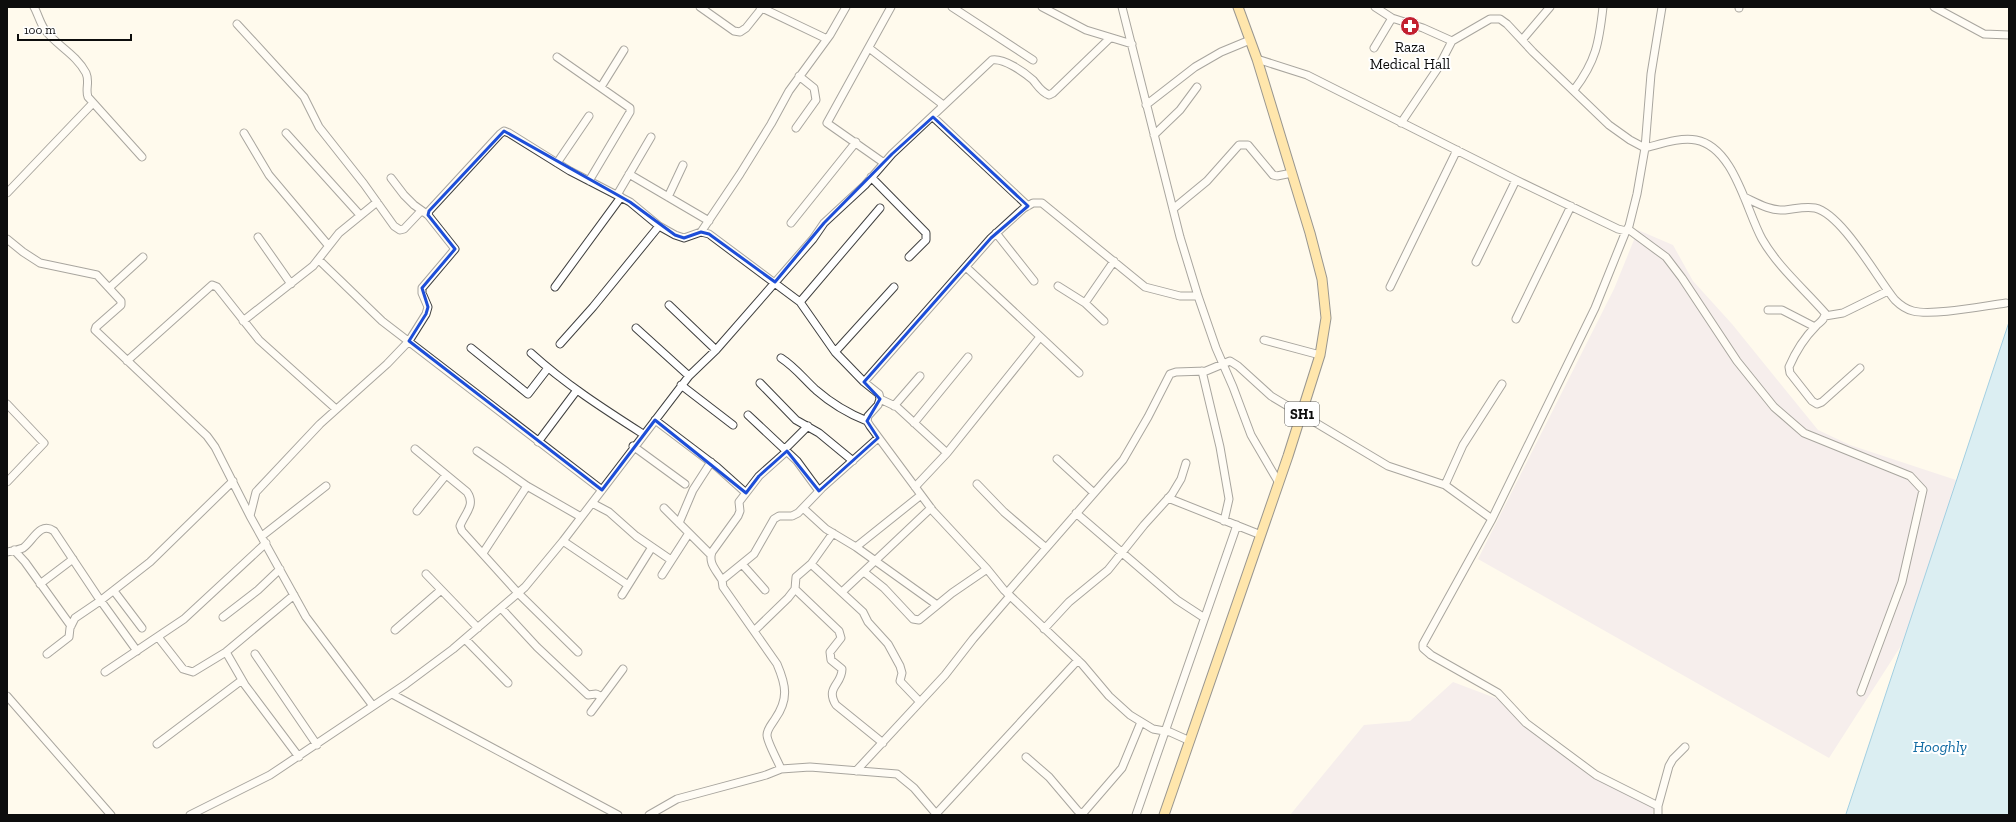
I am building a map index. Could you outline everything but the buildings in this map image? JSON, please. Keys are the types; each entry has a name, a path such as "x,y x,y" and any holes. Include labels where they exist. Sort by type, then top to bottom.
{"main road":[{"name":"SH1","path":"1164,815 1302,413 1320,354 1326,318 1322,279 1292,173 1257,59 1238,7"}],"street":[{"path":"34,7 45,30 64,46 86,74 88,81 86,92 93,103 142,157"},
{"path":"700,7 734,31 740,32 746,28 761,7 827,39"},
{"path":"702,232 740,174 799,76 827,39 846,7"},
{"path":"884,163 856,142 828,124 827,120 891,7"},
{"path":"952,7 1033,60"},
{"path":"1042,7 1086,30 1132,44"},
{"path":"1122,7 1187,264 1223,364 1251,435 1279,483"},
{"path":"1375,7 1392,18 1423,28 1452,41"},
{"path":"1522,40 1550,7"},
{"path":"1574,90 1593,60 1598,45 1603,7"},
{"path":"1658,806 1602,779 1586,769 1526,724 1498,693 1430,655 1423,648 1423,644 1492,520 1595,308 1627,230 1637,194 1645,148 1652,60 1662,7"},
{"path":"1934,7 1984,34 2009,35"},
{"path":"1374,48 1392,18"},
{"path":"1401,123 1438,68 1452,41 1495,18 1500,19 1507,24 1609,126 1630,140 1645,148 1681,140 1696,140 1705,143 1722,157 1740,186 1762,240 1825,316"},
{"path":"237,24 304,97 319,127 394,226 400,230 404,229 421,210"},
{"path":"190,815 270,775 317,745 392,694 465,639 518,593 582,517 633,446 655,420 681,385 716,350 813,239 824,223 871,178 884,163 992,60 1004,62 1022,73 1033,80 1044,93 1049,95 1053,93 1110,38"},
{"path":"1146,105 1196,67 1221,52 1250,40"},
{"path":"869,48 942,104 942,108"},
{"path":"601,87 624,50"},
{"path":"558,57 628,105 630,112 589,181"},
{"path":"1257,59 1307,75 1516,180 1618,229 1627,230 1666,257 1682,278 1736,361 1774,407 1804,433 1910,476 1923,490 1902,582 1861,692"},
{"path":"796,128 816,100 814,88 799,76"},
{"path":"1154,135 1180,110 1197,87"},
{"path":"7,193 93,103"},
{"path":"557,163 589,116"},
{"path":"933,117 1028,206"},
{"path":"428,215 429,211 500,134 504,131 509,132 557,163 630,202 659,226 675,235 684,238 702,232 709,234 800,302 836,352 864,382 879,394 880,399 878,405 868,416 867,421"},
{"path":"244,133 269,175 328,245"},
{"path":"286,133 360,215"},
{"path":"555,287 603,224 619,196 629,174 651,137"},
{"path":"791,224 856,142"},
{"path":"1173,209 1207,181 1239,145 1248,145 1273,175 1277,176 1292,173"},
{"path":"1390,287 1457,150"},
{"path":"668,197 683,165"},
{"path":"629,174 709,221"},
{"path":"250,516 256,492 336,409 387,364 409,341 426,314 428,307 422,293 422,288 444,265 455,249 428,215 404,195 391,178"},
{"path":"871,178 926,233 926,240 909,257"},
{"path":"1476,262 1516,180"},
{"path":"1744,197 1765,207 1776,210 1807,207 1821,210 1842,228 1856,244 1888,291 1902,307 1915,311 1927,312 2006,303"},
{"path":"243,321 319,260 328,245 360,215 377,202"},
{"path":"864,382 996,233 1033,203 1042,203 1138,282 1153,290 1180,296 1198,296"},
{"path":"1516,319 1570,206"},
{"path":"800,302 880,208"},
{"path":"560,344 593,307 659,226"},
{"path":"996,233 1034,281"},
{"path":"258,237 291,284"},
{"path":"7,239 40,263 57,268 95,274 122,304 96,327 95,330 207,436 306,616 373,706"},
{"path":"109,288 143,257"},
{"path":"319,260 382,321 602,490"},
{"path":"1085,303 1114,261"},
{"path":"966,267 1079,373"},
{"path":"127,361 210,286 217,287 243,321 264,345 336,409"},
{"path":"1058,286 1085,303 1104,320"},
{"path":"836,352 894,287"},
{"path":"1860,368 1822,402 1817,404 1812,401 1790,373 1788,367 1815,327 1825,316 1843,313 1888,291"},
{"path":"669,305 716,350"},
{"path":"1768,310 1782,310 1815,327"},
{"path":"636,328 689,376"},
{"path":"915,487 947,453 1040,337"},
{"path":"1264,340 1320,354"},
{"path":"471,348 528,394 548,368"},
{"path":"531,352 548,368 577,390 643,434"},
{"path":"914,423 968,357"},
{"path":"782,358 796,368 816,390 842,411 867,421 878,438 931,508 987,568 1009,595 1078,660 1108,696 1130,715 1153,729 1164,731 1190,741"},
{"path":"856,771 920,702 1046,548 1123,460 1148,417 1170,374 1202,371 1230,361 1234,362 1271,396 1302,413 1388,466 1445,485 1492,520"},
{"path":"1202,371 1220,447 1230,499 1224,521"},
{"path":"894,406 920,376"},
{"path":"760,383 796,420 819,432 853,461"},
{"path":"1445,485 1463,445 1502,384"},
{"path":"681,385 733,425"},
{"path":"538,442 577,390"},
{"path":"880,399 894,406 947,453"},
{"path":"7,404 44,443 7,482"},
{"path":"748,415 797,461 820,491"},
{"path":"655,420 711,462 746,493"},
{"path":"781,769 767,736 769,729 784,706 785,698 782,677 777,664 722,587 722,580 711,562 711,555 738,516 740,511 739,502 759,476 808,426"},
{"path":"722,580 754,554 774,519 785,515 792,516 803,508 878,438"},
{"path":"633,446 685,484"},
{"path":"415,449 471,498 471,507 460,526 518,593 578,652"},
{"path":"476,451 527,486 582,517"},
{"path":"1057,459 1094,494"},
{"path":"679,523 693,490 711,462"},
{"path":"1044,629 1069,602 1100,578 1168,498 1181,479 1186,463"},
{"path":"417,511 446,475"},
{"path":"47,654 69,637 71,626 75,618 114,591 159,554 233,481"},
{"path":"978,484 1004,512 1046,548"},
{"path":"262,536 326,486"},
{"path":"483,553 527,486"},
{"path":"856,547 921,495"},
{"path":"1168,498 1261,535"},
{"path":"592,503 609,512 671,560"},
{"path":"664,508 711,555"},
{"path":"803,508 833,533 907,582 937,605"},
{"path":"842,592 931,508"},
{"path":"1076,513 1177,600 1204,617"},
{"path":"1136,815 1237,525"},
{"path":"71,626 40,584 10,551 23,547 43,528 49,528 54,531 100,601 137,651"},
{"path":"662,575 689,533"},
{"path":"754,631 795,589 796,577 811,564 833,533"},
{"path":"563,541 628,585"},
{"path":"104,672 184,619 266,543"},
{"path":"622,595 652,546"},
{"path":"40,584 73,559"},
{"path":"742,564 765,590"},
{"path":"811,564 863,612 868,622 888,644 900,666 902,673 900,681 920,702"},
{"path":"864,572 884,588 913,619 919,620 987,568"},
{"path":"223,617 258,590 280,569"},
{"path":"426,574 478,628"},
{"path":"795,589 839,631 841,638 830,652 831,660 842,669 842,673 832,691 832,699 836,705 883,743"},
{"path":"395,630 441,590"},
{"path":"114,591 142,628"},
{"path":"158,637 183,669 193,672 226,652 294,594"},
{"path":"501,608 537,647 588,695 596,694 602,697"},
{"path":"465,639 508,684"},
{"path":"226,652 242,680 299,757"},
{"path":"255,654 317,745"},
{"path":"649,815 677,799 766,775 781,769 810,767 898,774 914,788 937,815 1078,660"},
{"path":"591,712 623,669"},
{"path":"157,744 242,680"},
{"path":"392,694 618,815"},
{"path":"7,696 10,705 111,815"},
{"path":"1026,757 1049,777 1080,813 1084,812 1122,768 1141,722"},
{"path":"1658,815 1658,806 1669,766 1673,759 1686,747"}],"highlighted area":[{"path":"933,117 1028,206 991,238 864,382 880,399 867,421 878,438 819,491 787,451 759,476 746,493 655,420 602,490 409,341 426,314 428,307 422,288 455,249 428,215 429,211 504,131 630,202 675,235 684,238 701,232 709,234 775,282 824,223 892,154"}],"shaded area":[{"path":"1638,230 1673,245 1693,281 1732,324 1818,430 1850,445 1962,482 1922,613 1829,758 1478,559 1614,289"},
{"path":"1453,682 1506,702 1573,761 1654,808 1652,815 1290,815 1364,725 1410,721"}],"water":[{"name":"Hooghly","path":"2009,322 2009,815 1845,815 1846,814"}],"place":[{"name":"Raza Medical Hall","path":"1410,26"}]}
